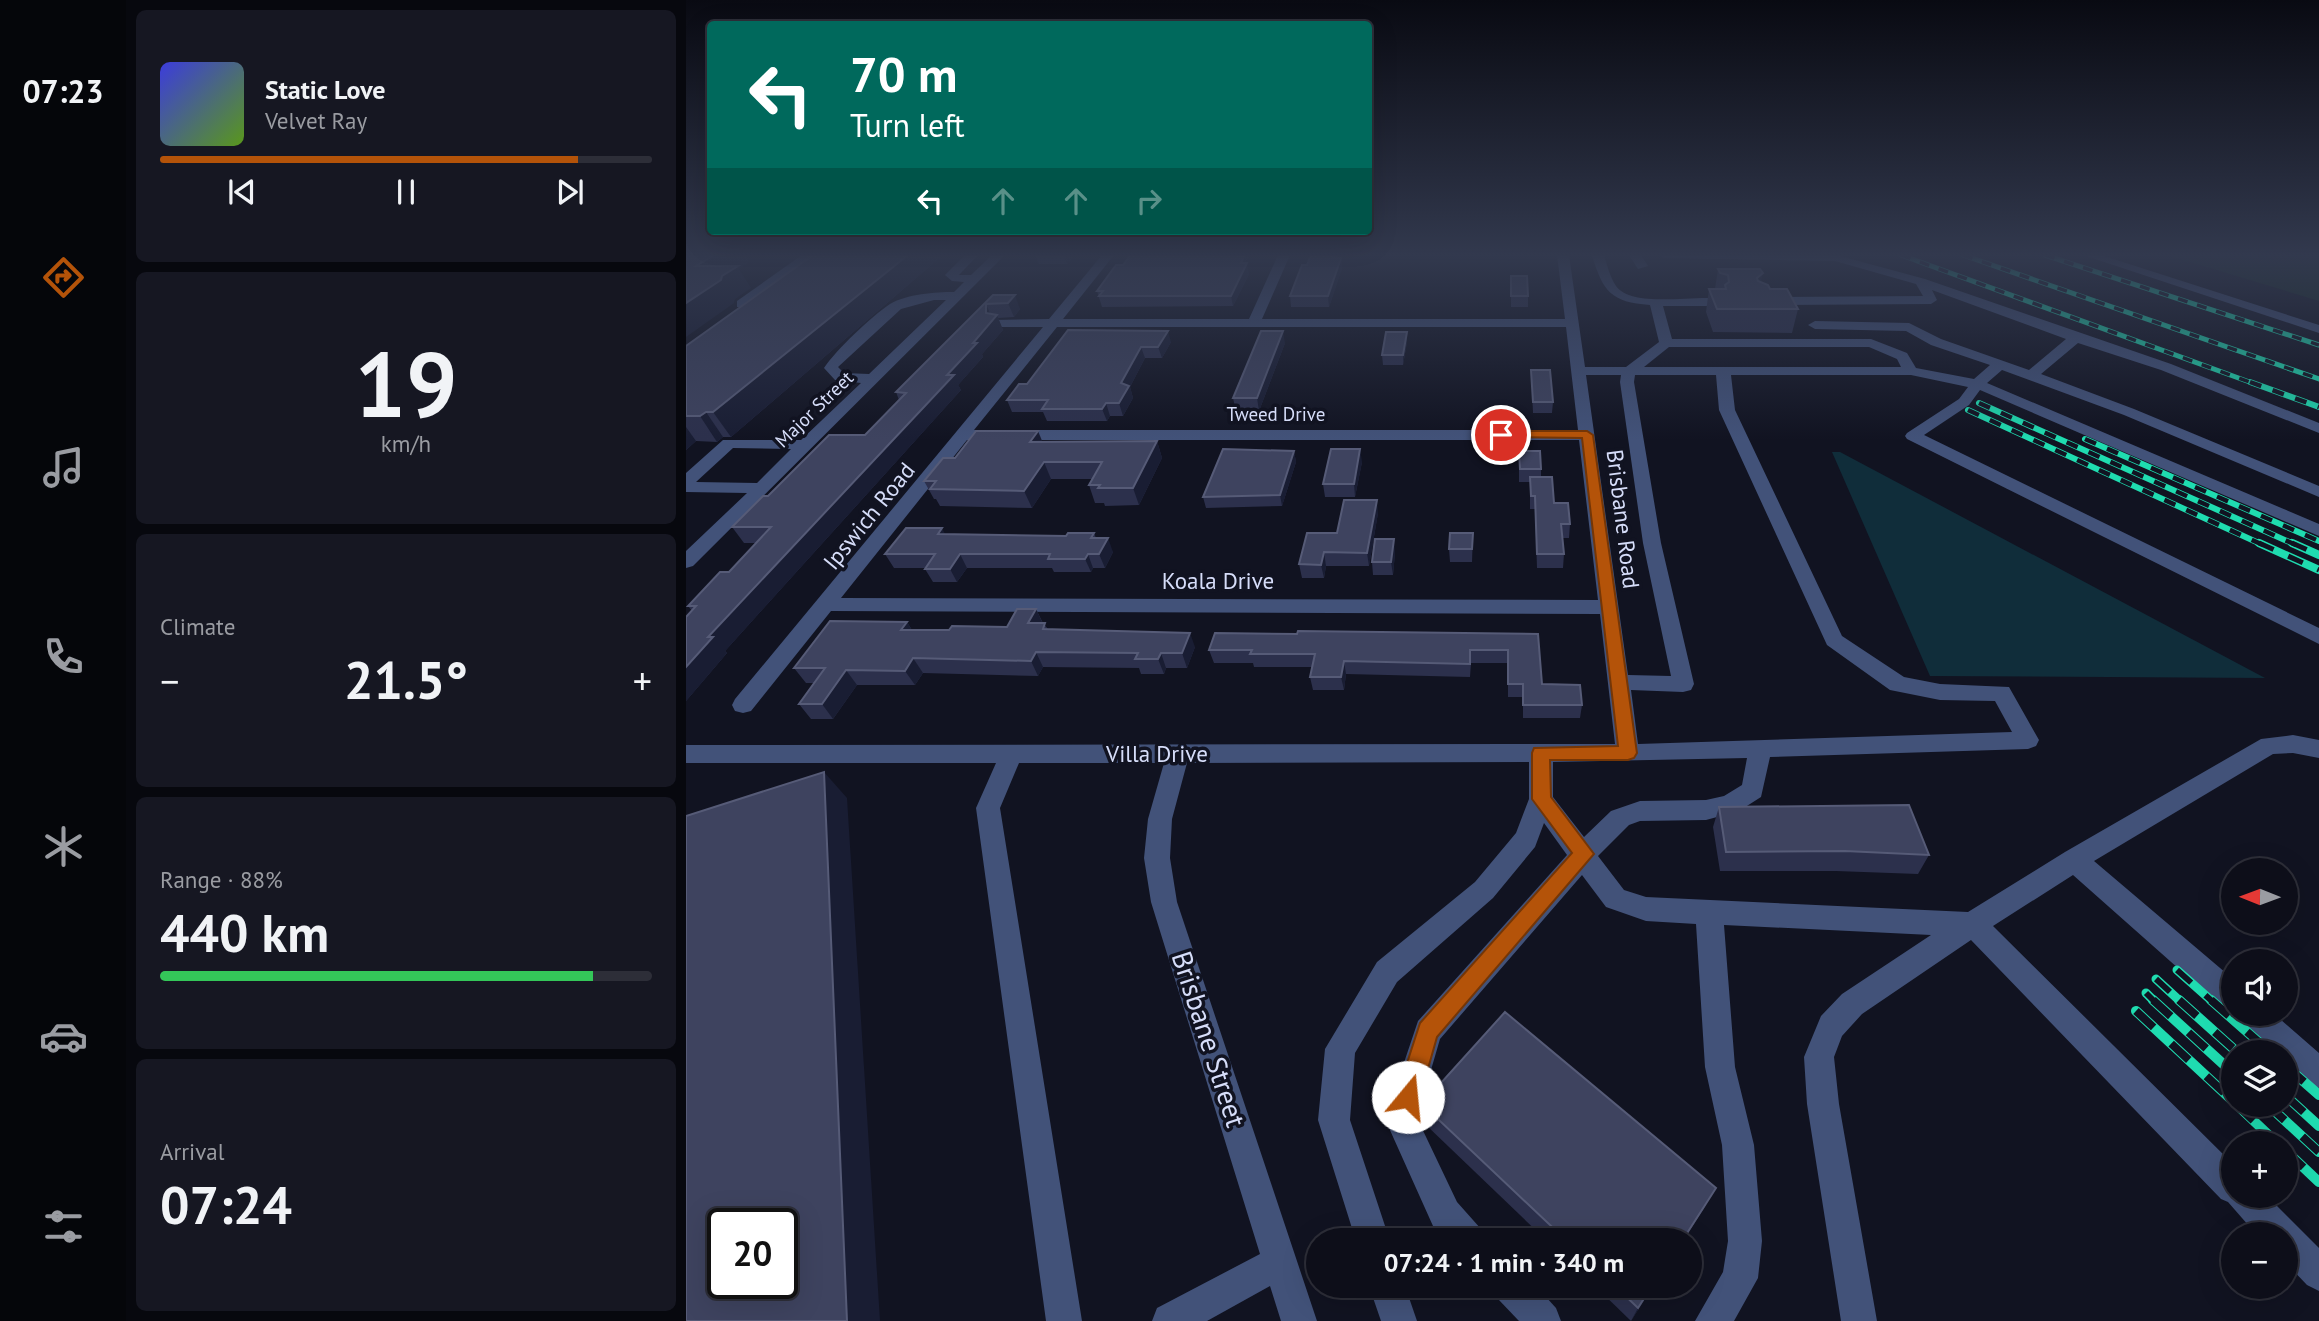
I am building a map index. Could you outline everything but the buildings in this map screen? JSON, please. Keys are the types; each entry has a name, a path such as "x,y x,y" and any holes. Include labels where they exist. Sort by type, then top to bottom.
{"street":[{"path":"873,379 839,377 831,368 838,358 884,317"},
{"name":"Major Street","path":"686,562 936,317"},
{"name":"Ipswich Road","path":"743,705 1059,317"},
{"path":"1254,323 1257,317"},
{"name":"Brisbane Road","path":"1572,317 1628,753"},
{"path":"1660,317 1666,343"},
{"path":"2017,317 2166,367 2319,428"},
{"path":"2283,317 2319,328"},
{"path":"999,323 1573,323"},
{"path":"1815,325 1909,327 1936,342 2129,412 2319,492"},
{"path":"2032,375 2076,338"},
{"path":"1619,682 1682,684 1652,543 1627,382 1629,371 1666,343 1871,343 1902,356 1910,371"},
{"path":"2000,363 1977,384 1964,402 1913,436 2319,637"},
{"path":"1579,371 1910,371 1977,384 2319,531"},
{"name":"Villa Drive","path":"686,754 1628,753 2028,740 2001,693 1940,692 1898,684 1834,640 1727,410 1724,371"},
{"name":"Tweed Drive","path":"965,435 1587,435"},
{"path":"686,482 729,443 805,445"},
{"path":"686,487 761,488"},
{"name":"Koala Drive","path":"826,604 1609,607"},
{"path":"1859,1321 1823,1104 1819,1057 1831,1027 1852,1004 1907,966 2074,860 2269,745 2293,744 2319,749"},
{"path":"1457,1228 1445,1214 1401,1119 1428,1031 1584,854 1620,818 1640,811 1706,810 1730,804 1753,790 1760,750"},
{"path":"1369,1228 1334,1120 1340,1049 1387,972 1484,890 1527,839 1542,799 1541,753"},
{"path":"1011,754 988,808 1063,1321"},
{"name":"Brisbane Street","path":"1178,754 1160,819 1157,858 1164,902 1299,1321"},
{"path":"1542,799 1615,899 1646,909 1973,925 2221,1174"},
{"path":"2074,860 2221,988"},
{"path":"1709,910 1720,1067 1738,1145 1745,1241 1740,1278 1713,1321"},
{"path":"2266,1026 2319,1073"},
{"path":"2255,1208 2268,1222"},
{"path":"2298,1251 2319,1273"},
{"path":"1170,1321 1280,1262"},
{"path":"1391,1298 1399,1321"},
{"path":"1522,1298 1542,1321"}],"water":[{"path":"1832,452 1840,452 2265,678 1930,676"}],"railway":[{"path":"2070,317 2255,384"},
{"path":"2140,317 2319,379"},
{"path":"2233,317 2319,345"},
{"path":"2250,382 2319,407"},
{"path":"1979,403 2296,545"},
{"path":"1968,410 2263,545"},
{"path":"2085,439 2319,541"},
{"path":"2259,543 2319,570"},
{"path":"2292,543 2319,555"},
{"path":"2177,970 2213,1002"},
{"path":"2156,979 2181,1002"},
{"path":"2146,993 2153,1000"},
{"path":"2153,1000 2221,1062"},
{"path":"2179,1000 2224,1040"},
{"path":"2211,1000 2256,1040"},
{"path":"2136,1011 2221,1090"},
{"path":"2298,1077 2319,1095"},
{"path":"2298,1107 2319,1126"},
{"path":"2250,1117 2264,1131"},
{"path":"2281,1117 2319,1152"},
{"path":"2298,1162 2319,1182"}],"route":[{"path":"1408,1097 1428,1031 1584,854 1542,799 1541,753 1628,753 1587,435 1501,435"}]}
